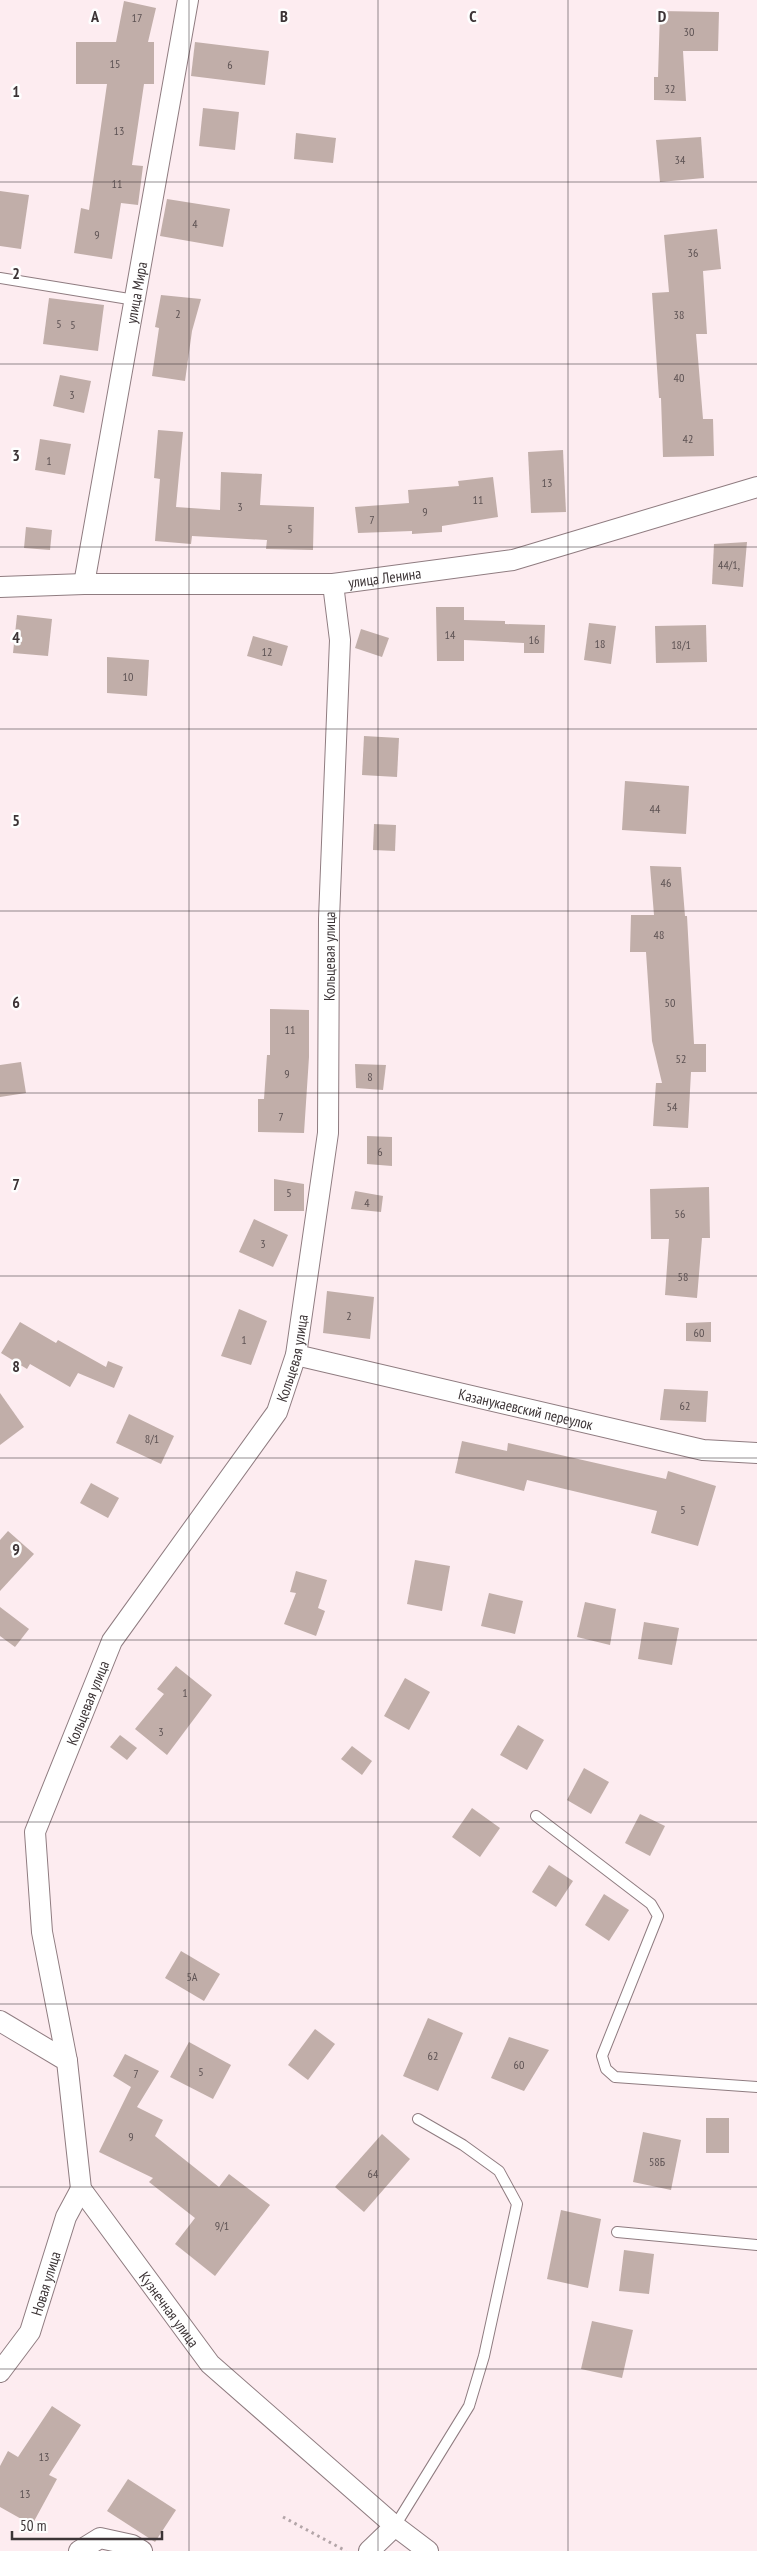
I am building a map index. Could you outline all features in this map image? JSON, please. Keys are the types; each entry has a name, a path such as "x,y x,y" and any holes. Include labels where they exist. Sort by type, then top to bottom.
{"street":[{"name":"улица Мира","path":"84,584 188,0"},
{"name":"улица Ленина","path":"0,587 84,584 333,584 513,560 757,487"},
{"name":"Кольцевая улица","path":"67,2061 42,1932 35,1832 112,1641 277,1412 296,1355 328,1133 329,919 340,640 333,584"},
{"name":"Казанукаевский переулок","path":"296,1355 703,1450 757,1453"},
{"path":"0,2021 67,2061"},
{"name":"Кузнечная улица","path":"67,2061 82,2189 210,2364 395,2526 428,2551"},
{"name":"Новая улица","path":"0,2372 30,2332 66,2216 82,2189"},
{"path":"369,2551 395,2526"},
{"path":"79,2551 100,2538 132,2544 142,2551"}],"lane":[{"path":"0,278 135,300"},
{"path":"536,1816 651,1904 658,1916 602,2056 606,2069 615,2076 757,2087"},
{"path":"395,2526 469,2406 484,2356 517,2204 500,2171 463,2145 418,2120"},
{"path":"617,2232 757,2245"}],"path":[{"path":"283,2517 346,2551"}],"building":[{"path":"124,1 156,8 148,42 154,42 154,84 144,84 132,165 143,166 138,205 121,203 112,259 74,253 81,208 89,210 107,84 76,84 76,42 116,42"},
{"path":"660,11 719,12 718,51 683,51 686,101 654,100 654,77 658,77"},
{"path":"195,42 269,51 265,85 191,76"},
{"path":"203,108 239,112 235,150 199,146"},
{"path":"296,133 336,138 333,163 294,159"},
{"path":"701,137 704,178 660,182 656,140"},
{"path":"0,191 29,195 21,249 0,246"},
{"path":"167,199 230,209 223,247 160,236"},
{"path":"717,229 721,269 703,271 707,334 696,334 703,419 713,419 714,456 663,457 661,398 659,398 652,293 669,292 664,235"},
{"path":"161,295 201,299 192,331 185,381 152,376 159,328 155,327"},
{"path":"49,298 104,305 98,351 43,344"},
{"path":"60,375 91,381 84,413 53,406"},
{"path":"158,430 183,432 176,507 220,510 221,472 262,474 260,505 314,507 313,550 266,549 267,540 192,536 191,544 155,541 160,479 154,478"},
{"path":"40,439 71,444 65,475 35,470"},
{"path":"563,450 566,512 531,513 528,452"},
{"path":"493,477 498,517 442,526 442,532 412,534 412,531 358,533 355,507 409,503 408,490 459,486 458,481"},
{"path":"26,527 52,530 50,550 24,548"},
{"path":"747,542 743,587 712,584 714,544"},
{"path":"436,607 464,607 464,620 505,621 505,624 545,625 544,653 524,653 524,643 464,640 464,661 437,661"},
{"path":"17,615 52,619 48,656 13,653"},
{"path":"589,623 616,626 611,664 584,660"},
{"path":"706,625 707,662 656,663 655,626"},
{"path":"361,629 389,638 382,657 355,648"},
{"path":"253,636 288,646 282,666 247,656"},
{"path":"107,657 149,660 147,696 107,693"},
{"path":"364,736 399,738 397,777 362,775"},
{"path":"625,781 689,786 686,834 622,830"},
{"path":"374,824 396,825 395,851 373,850"},
{"path":"650,866 681,867 685,916 687,916 694,1044 706,1044 706,1072 691,1072 688,1128 653,1126 656,1083 662,1083 652,1041 646,952 630,952 631,915 654,915"},
{"path":"270,1009 309,1010 309,1057 304,1133 258,1132 258,1099 264,1099 267,1055 270,1055"},
{"path":"21,1062 26,1093 0,1097 0,1065"},
{"path":"355,1064 386,1065 383,1090 356,1088"},
{"path":"367,1136 392,1137 392,1166 367,1164"},
{"path":"274,1179 304,1184 304,1211 274,1211"},
{"path":"709,1187 710,1238 702,1238 697,1298 665,1295 669,1239 651,1239 650,1189"},
{"path":"355,1191 383,1196 381,1212 351,1209"},
{"path":"254,1219 288,1235 273,1267 239,1252"},
{"path":"327,1291 374,1297 370,1339 323,1333"},
{"path":"239,1309 267,1321 251,1365 221,1356"},
{"path":"20,1322 56,1343 58,1340 106,1367 108,1361 123,1367 114,1388 78,1373 70,1387 30,1364 27,1369 1,1353"},
{"path":"711,1322 711,1342 686,1341 686,1323"},
{"path":"664,1389 708,1391 706,1422 660,1420"},
{"path":"0,1393 24,1427 0,1445"},
{"path":"129,1414 174,1436 161,1464 116,1443"},
{"path":"462,1441 507,1451 508,1443 666,1479 668,1471 716,1486 698,1546 651,1533 657,1511 527,1480 524,1491 455,1473"},
{"path":"91,1483 119,1498 108,1518 80,1503"},
{"path":"8,1531 34,1554 0,1591 0,1540"},
{"path":"415,1560 450,1566 442,1611 407,1604"},
{"path":"296,1571 327,1580 318,1608 325,1611 316,1636 284,1624 296,1593 290,1592"},
{"path":"489,1593 523,1601 515,1634 481,1626"},
{"path":"585,1602 616,1609 610,1645 577,1637"},
{"path":"0,1607 29,1629 15,1647 0,1636"},
{"path":"644,1622 679,1628 672,1665 638,1659"},
{"path":"176,1666 212,1695 167,1755 135,1729 164,1694 157,1689"},
{"path":"405,1678 430,1692 409,1730 384,1716"},
{"path":"518,1725 544,1740 527,1770 500,1755"},
{"path":"120,1735 137,1748 127,1760 110,1747"},
{"path":"352,1746 372,1761 362,1775 341,1759"},
{"path":"584,1768 609,1782 591,1814 567,1800"},
{"path":"472,1808 500,1828 480,1857 452,1837"},
{"path":"640,1814 665,1826 650,1856 625,1843"},
{"path":"549,1865 573,1881 556,1907 532,1892"},
{"path":"604,1894 629,1910 609,1941 585,1925"},
{"path":"181,1951 220,1974 204,2001 165,1978"},
{"path":"428,2018 463,2033 438,2091 403,2076"},
{"path":"315,2029 335,2044 308,2080 288,2065"},
{"path":"509,2037 549,2050 524,2091 491,2078"},
{"path":"189,2042 231,2065 213,2099 170,2077"},
{"path":"125,2054 159,2071 137,2107 163,2120 155,2136 219,2187 229,2174 270,2205 215,2276 175,2244 195,2218 149,2182 153,2178 99,2152 131,2087 113,2076"},
{"path":"706,2118 729,2118 729,2153 706,2153"},
{"path":"643,2132 681,2140 671,2190 633,2182"},
{"path":"382,2134 410,2159 364,2212 335,2187"},
{"path":"561,2210 601,2219 588,2288 547,2279"},
{"path":"624,2250 654,2254 649,2294 619,2291"},
{"path":"592,2321 633,2330 622,2378 581,2369"},
{"path":"52,2406 81,2425 49,2475 57,2479 32,2525 0,2507 0,2466 8,2451 18,2457"},
{"path":"128,2479 176,2510 155,2542 107,2511"}]}
